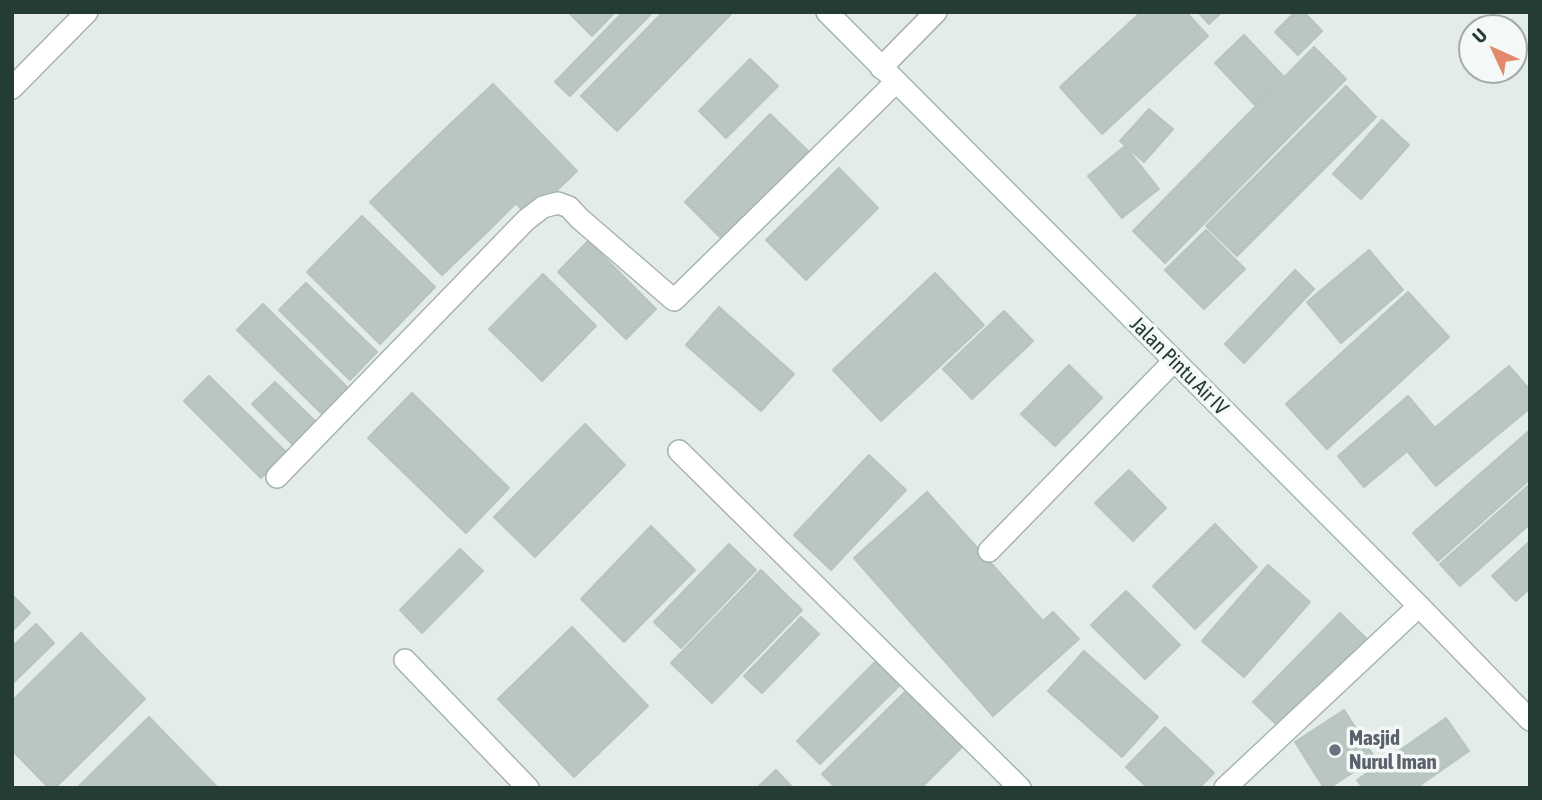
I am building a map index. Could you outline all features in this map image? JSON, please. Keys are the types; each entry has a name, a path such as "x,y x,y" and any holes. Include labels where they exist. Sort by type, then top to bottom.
{"street":[{"path":"12,88 86,12"},
{"name":"Jalan Pintu Air IV","path":"827,12 1530,720"},
{"path":"278,477 526,220 543,207 558,203 569,207 579,219 674,300 888,75 936,12"},
{"path":"989,551 1174,361"},
{"path":"679,451 1020,788"},
{"path":"1225,788 1419,606"},
{"path":"405,660 528,788"}],"building":[{"path":"568,12 615,12 592,36"},
{"path":"623,12 653,12 570,96 555,82"},
{"path":"663,12 733,12 617,131 581,96"},
{"path":"1141,12 1186,12 1208,36 1102,134 1060,87"},
{"path":"1198,12 1222,12 1209,24"},
{"path":"1295,12 1304,12 1322,31 1298,55 1275,32"},
{"path":"1244,35 1284,77 1255,105 1215,63"},
{"path":"1314,47 1346,79 1165,263 1133,231"},
{"path":"750,59 778,86 726,138 699,111"},
{"path":"493,84 577,171 529,217 445,129"},
{"path":"1346,86 1376,117 1237,256 1206,226"},
{"path":"1149,109 1173,129 1144,162 1120,141"},
{"path":"770,114 809,152 723,240 685,202"},
{"path":"1382,120 1409,145 1361,199 1333,174"},
{"path":"445,129 516,203 484,235 412,161"},
{"path":"1125,146 1159,189 1122,218 1088,176"},
{"path":"412,161 484,235 442,275 370,202"},
{"path":"839,168 878,208 806,280 766,240"},
{"path":"362,216 435,287 380,344 307,272"},
{"path":"1206,230 1245,269 1204,309 1165,270"},
{"path":"588,241 656,309 626,339 558,272"},
{"path":"1369,250 1403,290 1341,343 1307,302"},
{"path":"1295,270 1314,289 1244,363 1225,344"},
{"path":"935,273 984,325 881,421 833,370"},
{"path":"543,274 596,326 542,381 489,329"},
{"path":"306,283 377,352 350,380 279,310"},
{"path":"1408,292 1449,337 1327,449 1286,404"},
{"path":"263,304 347,387 321,413 237,330"},
{"path":"719,307 794,374 761,411 686,345"},
{"path":"1004,311 1033,341 972,399 943,369"},
{"path":"1069,365 1102,398 1055,446 1021,414"},
{"path":"1509,366 1530,390 1530,408 1436,486 1407,451"},
{"path":"209,376 286,452 261,478 184,401"},
{"path":"275,382 316,422 293,445 252,404"},
{"path":"412,393 509,488 466,533 368,438"},
{"path":"1408,396 1435,428 1364,487 1338,456"},
{"path":"585,424 625,465 535,557 494,517"},
{"path":"1530,430 1530,479 1438,561 1413,533"},
{"path":"869,455 906,490 831,570 794,535"},
{"path":"1129,470 1166,508 1133,541 1095,503"},
{"path":"1530,484 1530,524 1460,586 1440,564"},
{"path":"927,492 1043,621 1053,612 1079,639 993,716 854,558"},
{"path":"1215,524 1257,567 1195,629 1153,586"},
{"path":"651,526 695,570 624,642 581,599"},
{"path":"1530,541 1530,588 1516,601 1492,576"},
{"path":"729,544 756,570 681,648 654,622"},
{"path":"460,549 483,571 422,633 400,610"},
{"path":"1268,565 1310,602 1244,677 1202,641"},
{"path":"761,570 802,610 712,703 671,663"},
{"path":"1126,591 1180,645 1145,679 1091,625"},
{"path":"12,595 30,613 12,631"},
{"path":"1340,613 1367,639 1280,728 1253,702"},
{"path":"801,617 819,634 762,693 744,676"},
{"path":"36,624 54,643 12,684 12,647"},
{"path":"572,627 648,706 574,777 498,699"},
{"path":"81,633 145,699 55,788 49,788 12,750 12,701"},
{"path":"1084,651 1158,717 1122,757 1048,691"},
{"path":"880,657 904,681 820,764 797,741"},
{"path":"910,687 966,743 921,788 836,788 822,774"},
{"name":"Masjid Nurul Iman","path":"1344,710 1375,758 1329,788 1324,788 1295,742"},
{"path":"149,717 215,788 77,788"},
{"path":"1446,718 1469,751 1416,788 1363,788 1357,780"},
{"path":"1165,727 1214,773 1199,788 1148,788 1126,767"},
{"path":"776,770 793,788 757,788"}],"place":[{"name":"Masjid Nurul Iman","path":"1335,750"}]}
